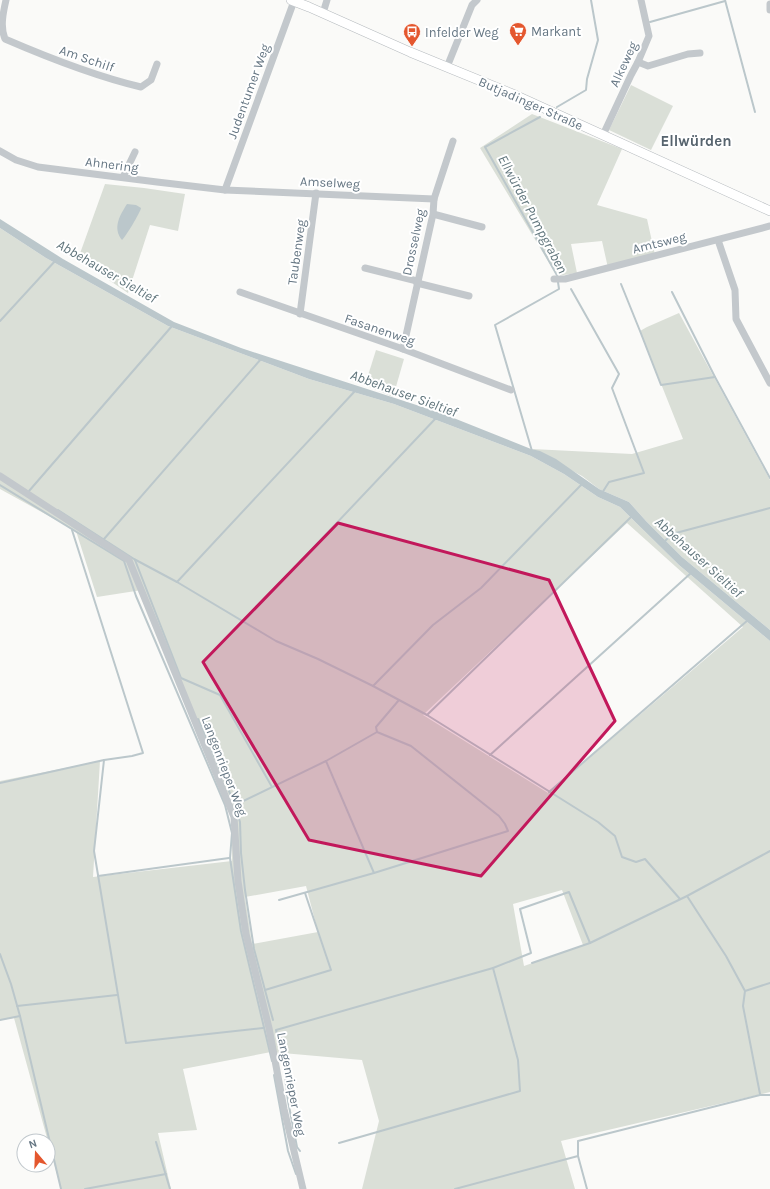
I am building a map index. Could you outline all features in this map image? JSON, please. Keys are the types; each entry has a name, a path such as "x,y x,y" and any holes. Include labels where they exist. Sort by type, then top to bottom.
{"main road":[{"name":"Butjadinger Straße","path":"292,1 323,13 603,135 770,211"}],"street":[{"path":"0,23 6,0"},
{"path":"323,13 327,0"},
{"path":"447,67 472,5 477,0"},
{"name":"Alkeweg","path":"603,135 650,36 641,0"},
{"name":"Judentumer Weg","path":"225,190 292,1"},
{"path":"770,4 770,10"},
{"name":"Am Schilf","path":"0,23 2,34 5,39 49,58 118,82 141,87 151,80 157,64"},
{"path":"638,62 648,66 688,54 700,53"},
{"name":"Drosselweg","path":"403,349 433,214 434,199 453,141"},
{"name":"Ahnering","path":"0,151 16,160 38,167 225,190"},
{"path":"123,177 135,152"},
{"name":"Amselweg","path":"225,190 434,199"},
{"name":"Taubenweg","path":"300,314 316,193"},
{"path":"433,214 482,227"},
{"name":"Amtsweg","path":"554,279 565,279 770,226"},
{"path":"718,240 736,290 736,319 770,383"},
{"path":"366,268 469,296"},
{"name":"Fasanenweg","path":"240,292 403,349 511,390"},
{"name":"Langenrieper Weg","path":"0,476 129,560 234,817 238,881 246,934 269,1028 284,1110 303,1189"}],"highlighted area":[{"path":"338,523 549,580 615,721 481,876 309,840 203,662"}],"shaded area":[{"path":"631,85 673,106 651,150 609,130"},
{"path":"532,114 622,149 597,205 647,219 655,255 608,268 602,241 571,244 577,273 557,276 480,148"},
{"path":"105,184 185,194 178,231 150,225 128,293 78,259"},
{"path":"127,204 136,205 141,208 133,224 122,240 117,226"},
{"path":"0,219 63,259 174,322 241,348 441,413 531,449 540,451 556,459 599,489 629,502 682,557 770,630 770,641 679,565 620,507 598,497 564,474 531,456 394,404 309,379 168,326 46,258 0,228"},
{"path":"0,228 46,258 168,326 309,379 394,404 531,456 564,474 598,497 620,507 679,565 770,641 770,1092 561,1141 575,1189 362,1189 379,1121 362,1060 271,1052 183,1069 197,1130 158,1133 171,1189 61,1189 56,1171 56,1133 46,1133 14,1018 0,1020 0,781 100,761 93,877 232,861 232,803 142,590 97,597 76,531 0,489","holes":["627,523 743,627 548,793 423,715","306,886 318,932 252,944 245,897","562,890 583,945 524,966 513,904"]},
{"path":"679,313 770,480 770,630 682,557 629,502 599,489 582,476 532,449 632,454 683,439 640,331"},
{"path":"376,350 404,359 393,397 365,385"}],"waterway":[{"name":"Ellwürder Pumpgraben","path":"557,107 586,90 587,79 598,40 591,0"},
{"path":"725,0 755,112"},
{"path":"650,22 725,1"},
{"name":"Ellwürder Pumpgraben","path":"540,117 485,147 558,277"},
{"path":"0,321 56,260"},
{"name":"Ellwürder Pumpgraben","path":"532,451 495,325 559,289 558,282"},
{"path":"621,284 661,385 715,377"},
{"path":"571,289 619,374 612,388 644,473 609,482 602,493"},
{"path":"672,292 715,377 770,478"},
{"path":"29,491 172,326"},
{"path":"104,539 261,359"},
{"name":"Abbehauser Sieltief","path":"177,582 355,391"},
{"name":"Abbehauser Sieltief","path":"243,622 436,418"},
{"path":"373,686 433,625 481,588 582,484"},
{"path":"0,485 124,561 136,596 225,805 232,833 230,858 241,931 272,1061"},
{"name":"Abbehauser Sieltief","path":"664,542 672,534 770,508"},
{"path":"58,510 134,559 177,582 276,641 318,659 427,715 598,822 615,836 622,857 636,862 645,859 680,899"},
{"path":"427,715 631,517"},
{"path":"0,783 143,753 72,530"},
{"path":"135,560 181,678 220,695 272,787"},
{"path":"490,755 691,573"},
{"path":"549,792 748,620"},
{"path":"235,805 326,761 377,732 376,727 399,700"},
{"path":"198,719 235,805 240,822 241,853 245,890 254,949 273,1020"},
{"path":"279,900 374,873 508,831 499,816 411,746 377,732"},
{"path":"104,760 94,851 126,1043 263,1028"},
{"path":"326,761 374,873"},
{"path":"532,963 590,943 687,896 770,851"},
{"path":"98,876 229,858"},
{"path":"300,1151 297,1147 288,1101 283,1060 276,1030 493,968 531,953 520,909 569,892 590,943"},
{"path":"265,990 331,970 305,893"},
{"path":"687,896 726,956 745,991 743,1006 760,1094"},
{"path":"0,954 11,984 20,1016 61,1189"},
{"path":"339,1143 520,1091 518,1060 493,968"},
{"path":"745,991 770,983"},
{"path":"17,1006 117,995"},
{"path":"0,1020 20,1016"},
{"path":"274,1075 288,1151 296,1174"},
{"path":"587,1189 578,1156 578,1141 760,1095 770,1095"},
{"path":"156,1142 170,1189"},
{"path":"455,1189 578,1156"},
{"path":"85,1189 166,1174"}],"place":[{"name":"Markant","path":"518,46"},
{"name":"Infelder Weg","path":"412,47"}],"district":[{"name":"Ellwürden","path":"696,141"}]}
